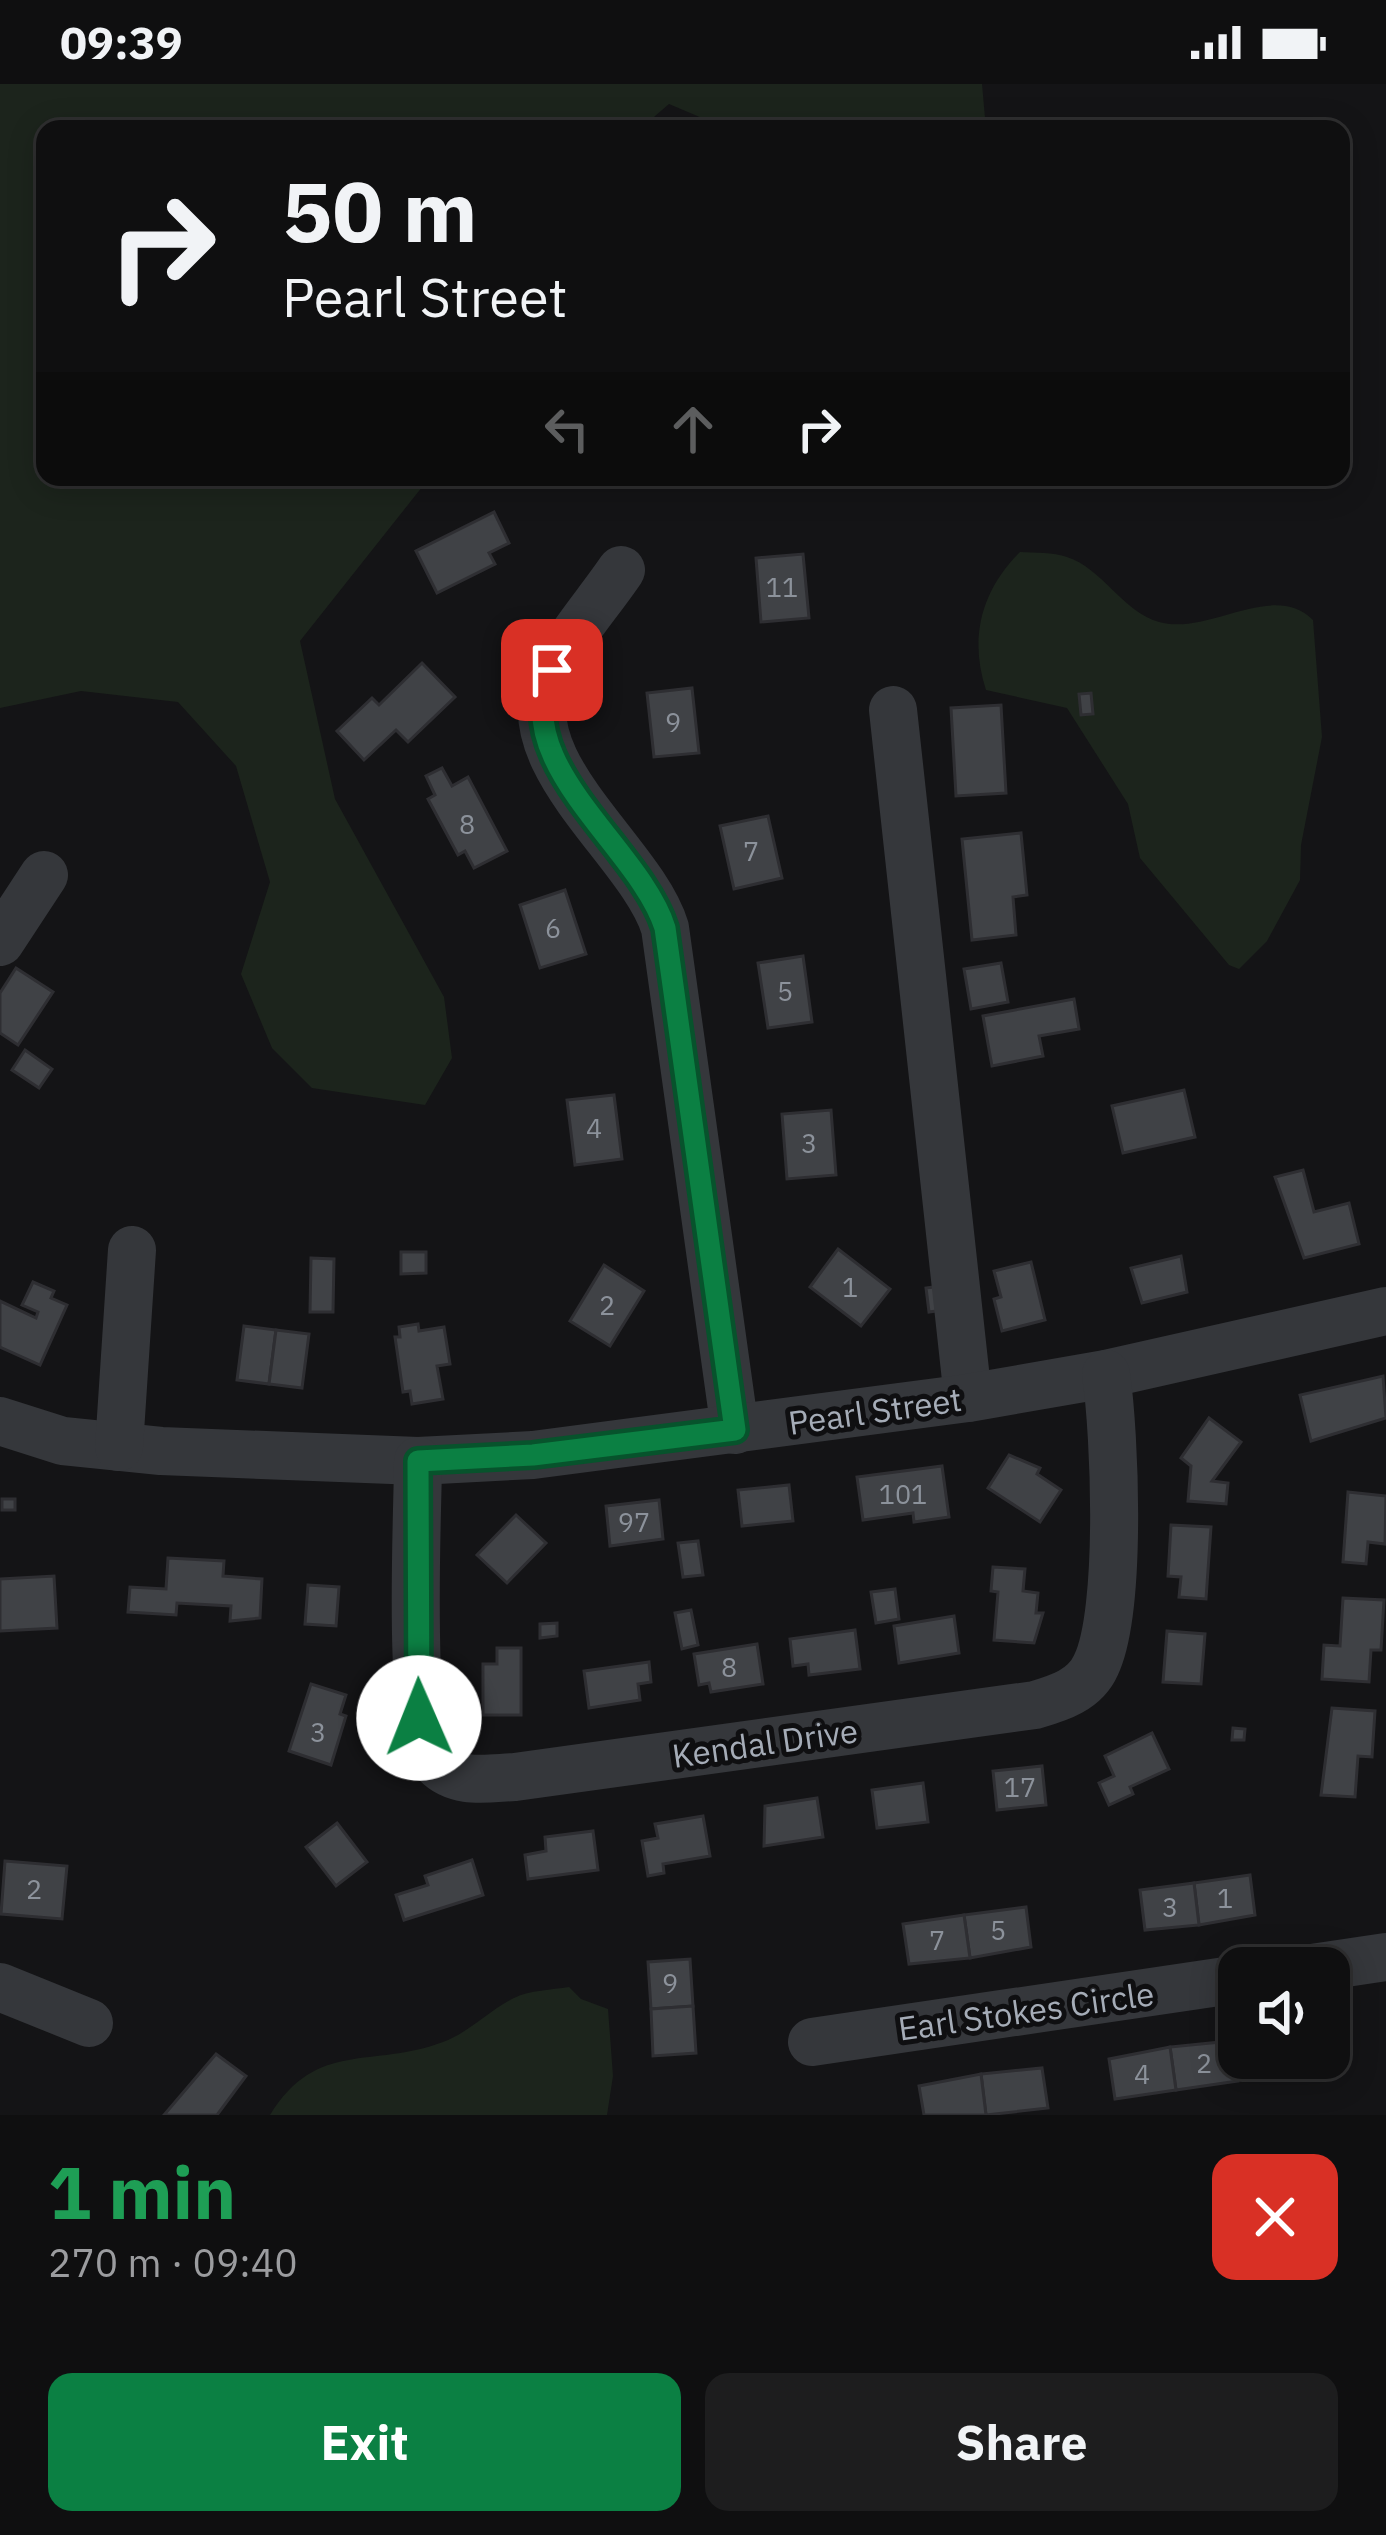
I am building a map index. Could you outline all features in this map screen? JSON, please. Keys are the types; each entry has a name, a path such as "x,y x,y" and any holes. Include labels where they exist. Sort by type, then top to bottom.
{"street":[{"path":"621,570 548,680 544,728 571,787 646,888 665,928 735,1430"},
{"path":"893,710 968,1398"},
{"path":"0,942 44,875"},
{"path":"119,1447 132,1250"},
{"name":"Pearl Street","path":"0,1421 63,1441 119,1447 418,1461 533,1455 968,1398 1106,1374 1386,1311"},
{"name":"Kendal Drive","path":"418,1461 418,1685 425,1748 457,1777 515,1777 1035,1705 1073,1690 1096,1667 1108,1599 1114,1484 1106,1374"},
{"path":"1350,1962 1386,1957"},
{"name":"Earl Stokes Circle","path":"812,2042 1218,1982"},
{"path":"0,1987 89,2024"}],"shaded area":[{"path":"0,84 982,84 985,120 707,120 669,104 650,120 36,120 36,486 423,486 300,641 335,799 444,997 452,1058 425,1105 312,1088 272,1048 241,974 270,882 236,766 178,702 81,691 0,708"},
{"path":"1020,552 1056,554 1080,563 1134,609 1159,622 1198,622 1279,605 1297,609 1313,620 1322,737 1301,845 1300,880 1267,941 1239,969 1229,965 1140,858 1128,804 1067,708 986,690 979,652 982,616 996,583"},
{"path":"569,1987 581,1999 608,2009 613,2076 607,2115 270,2115 288,2091 327,2066 443,2042 514,1998"}],"building":[{"path":"494,512 509,543 489,553 495,564 437,593 416,551"},
{"path":"803,554 809,618 761,622 756,558"},
{"path":"422,663 455,697 408,742 396,730 364,760 337,731 372,698 379,705"},
{"path":"692,688 699,753 654,757 647,693"},
{"path":"1091,693 1093,714 1081,715 1079,694"},
{"path":"1001,705 1006,793 956,796 951,708"},
{"path":"442,768 452,786 468,777 507,851 474,868 465,851 458,855 428,799 435,795 426,776"},
{"path":"768,816 782,878 734,889 720,826"},
{"path":"1021,833 1027,895 1013,897 1016,935 972,940 962,839"},
{"path":"565,890 586,954 540,968 520,905"},
{"path":"803,956 812,1022 768,1028 758,963"},
{"path":"1001,963 1008,1002 971,1009 964,969"},
{"path":"16,968 53,992 18,1045 0,1033 0,993"},
{"path":"1074,999 1079,1029 1039,1036 1043,1056 992,1066 983,1016"},
{"path":"25,1050 52,1069 39,1088 12,1070"},
{"path":"1184,1090 1195,1137 1123,1153 1112,1106"},
{"path":"614,1095 622,1159 575,1165 567,1100"},
{"path":"831,1110 836,1175 787,1179 782,1114"},
{"path":"1303,1170 1314,1212 1349,1203 1359,1244 1304,1258 1275,1177"},
{"path":"838,1249 890,1289 861,1326 810,1287"},
{"path":"401,1252 426,1252 426,1273 401,1274"},
{"path":"1181,1256 1187,1292 1142,1303 1131,1268"},
{"path":"311,1258 334,1259 333,1312 310,1312"},
{"path":"1031,1262 1045,1320 1002,1331 994,1299 1001,1297 994,1271"},
{"path":"604,1265 644,1291 610,1346 570,1321"},
{"path":"33,1282 54,1291 51,1298 67,1305 40,1365 0,1347 0,1301 36,1318 38,1312 22,1305"},
{"path":"941,1286 944,1310 929,1312 926,1288"},
{"path":"418,1324 419,1331 444,1327 450,1364 437,1366 443,1399 412,1404 410,1391 403,1392 395,1337 400,1337 399,1327"},
{"path":"244,1326 276,1330 269,1384 237,1380"},
{"path":"276,1330 309,1334 302,1388 269,1384"},
{"path":"1383,1376 1386,1418 1311,1441 1300,1395"},
{"path":"1209,1418 1241,1442 1212,1481 1228,1483 1226,1504 1188,1501 1191,1466 1181,1458"},
{"path":"1009,1455 1040,1468 1037,1474 1061,1490 1040,1522 988,1488"},
{"path":"942,1466 949,1517 914,1522 913,1513 863,1520 857,1477"},
{"path":"789,1485 793,1521 742,1526 738,1490"},
{"path":"1348,1492 1386,1496 1385,1544 1368,1542 1366,1564 1343,1562"},
{"path":"2,1499 15,1499 15,1510 2,1510"},
{"path":"659,1500 663,1539 610,1546 606,1506"},
{"path":"516,1515 546,1543 507,1583 477,1555"},
{"path":"1171,1525 1211,1527 1206,1599 1179,1597 1181,1577 1168,1576"},
{"path":"698,1541 703,1575 683,1577 678,1543"},
{"path":"168,1558 224,1561 223,1576 262,1579 260,1618 230,1621 231,1606 177,1603 176,1615 128,1612 130,1587 166,1589"},
{"path":"993,1567 1025,1569 1023,1591 1038,1593 1036,1613 1043,1613 1034,1643 994,1640 998,1592 991,1591"},
{"path":"54,1576 57,1628 0,1631 0,1579"},
{"path":"308,1585 339,1587 336,1626 305,1624"},
{"path":"895,1589 899,1619 876,1623 871,1592"},
{"path":"1343,1598 1384,1600 1381,1650 1371,1650 1369,1682 1322,1679 1324,1645 1340,1646"},
{"path":"691,1610 698,1645 682,1649 675,1613"},
{"path":"954,1616 959,1653 899,1663 894,1626"},
{"path":"557,1623 557,1636 540,1638 540,1624"},
{"path":"855,1630 860,1669 809,1675 808,1664 793,1666 790,1639"},
{"path":"1167,1631 1205,1634 1201,1684 1163,1682"},
{"path":"757,1644 763,1684 711,1692 709,1683 699,1685 694,1654"},
{"path":"497,1648 521,1648 521,1715 483,1715 483,1664 497,1664"},
{"path":"649,1662 651,1682 638,1684 640,1700 589,1708 584,1671"},
{"path":"311,1684 346,1695 340,1714 346,1716 331,1765 289,1751"},
{"path":"1332,1708 1375,1711 1372,1757 1358,1756 1355,1797 1321,1795"},
{"path":"1233,1728 1245,1729 1244,1740 1232,1740"},
{"path":"1152,1733 1169,1769 1130,1787 1133,1794 1109,1805 1099,1783 1114,1776 1105,1756"},
{"path":"1042,1766 1046,1805 997,1810 993,1771"},
{"path":"923,1783 928,1822 877,1828 872,1790"},
{"path":"817,1798 823,1837 764,1846 765,1806"},
{"path":"703,1816 710,1856 663,1864 664,1873 648,1876 642,1841 658,1838 655,1824"},
{"path":"337,1823 367,1862 336,1886 306,1847"},
{"path":"593,1831 598,1870 528,1879 525,1855 546,1851 545,1837"},
{"path":"472,1860 483,1895 404,1920 396,1895 428,1885 425,1876"},
{"path":"5,1861 67,1866 62,1919 1,1914"},
{"path":"1250,1875 1255,1915 1199,1925 1194,1883"},
{"path":"1194,1883 1199,1925 1145,1930 1140,1890"},
{"path":"1026,1907 1031,1947 970,1958 964,1915"},
{"path":"964,1915 970,1958 909,1964 903,1924"},
{"path":"690,1959 693,2006 651,2009 648,1962"},
{"path":"693,2006 696,2053 653,2056 651,2009"},
{"path":"1218,2042 1218,2079 1238,2081 1176,2090 1170,2047"},
{"path":"1170,2047 1176,2090 1115,2099 1109,2059"},
{"path":"216,2054 246,2076 217,2115 164,2115"},
{"path":"1042,2068 1048,2108 986,2115 981,2074"},
{"path":"981,2074 986,2115 924,2115 919,2086"}],"route":[{"path":"419,1718 418,1461 533,1455 735,1430 665,928 646,888 553,757 542,706 552,670"}]}
